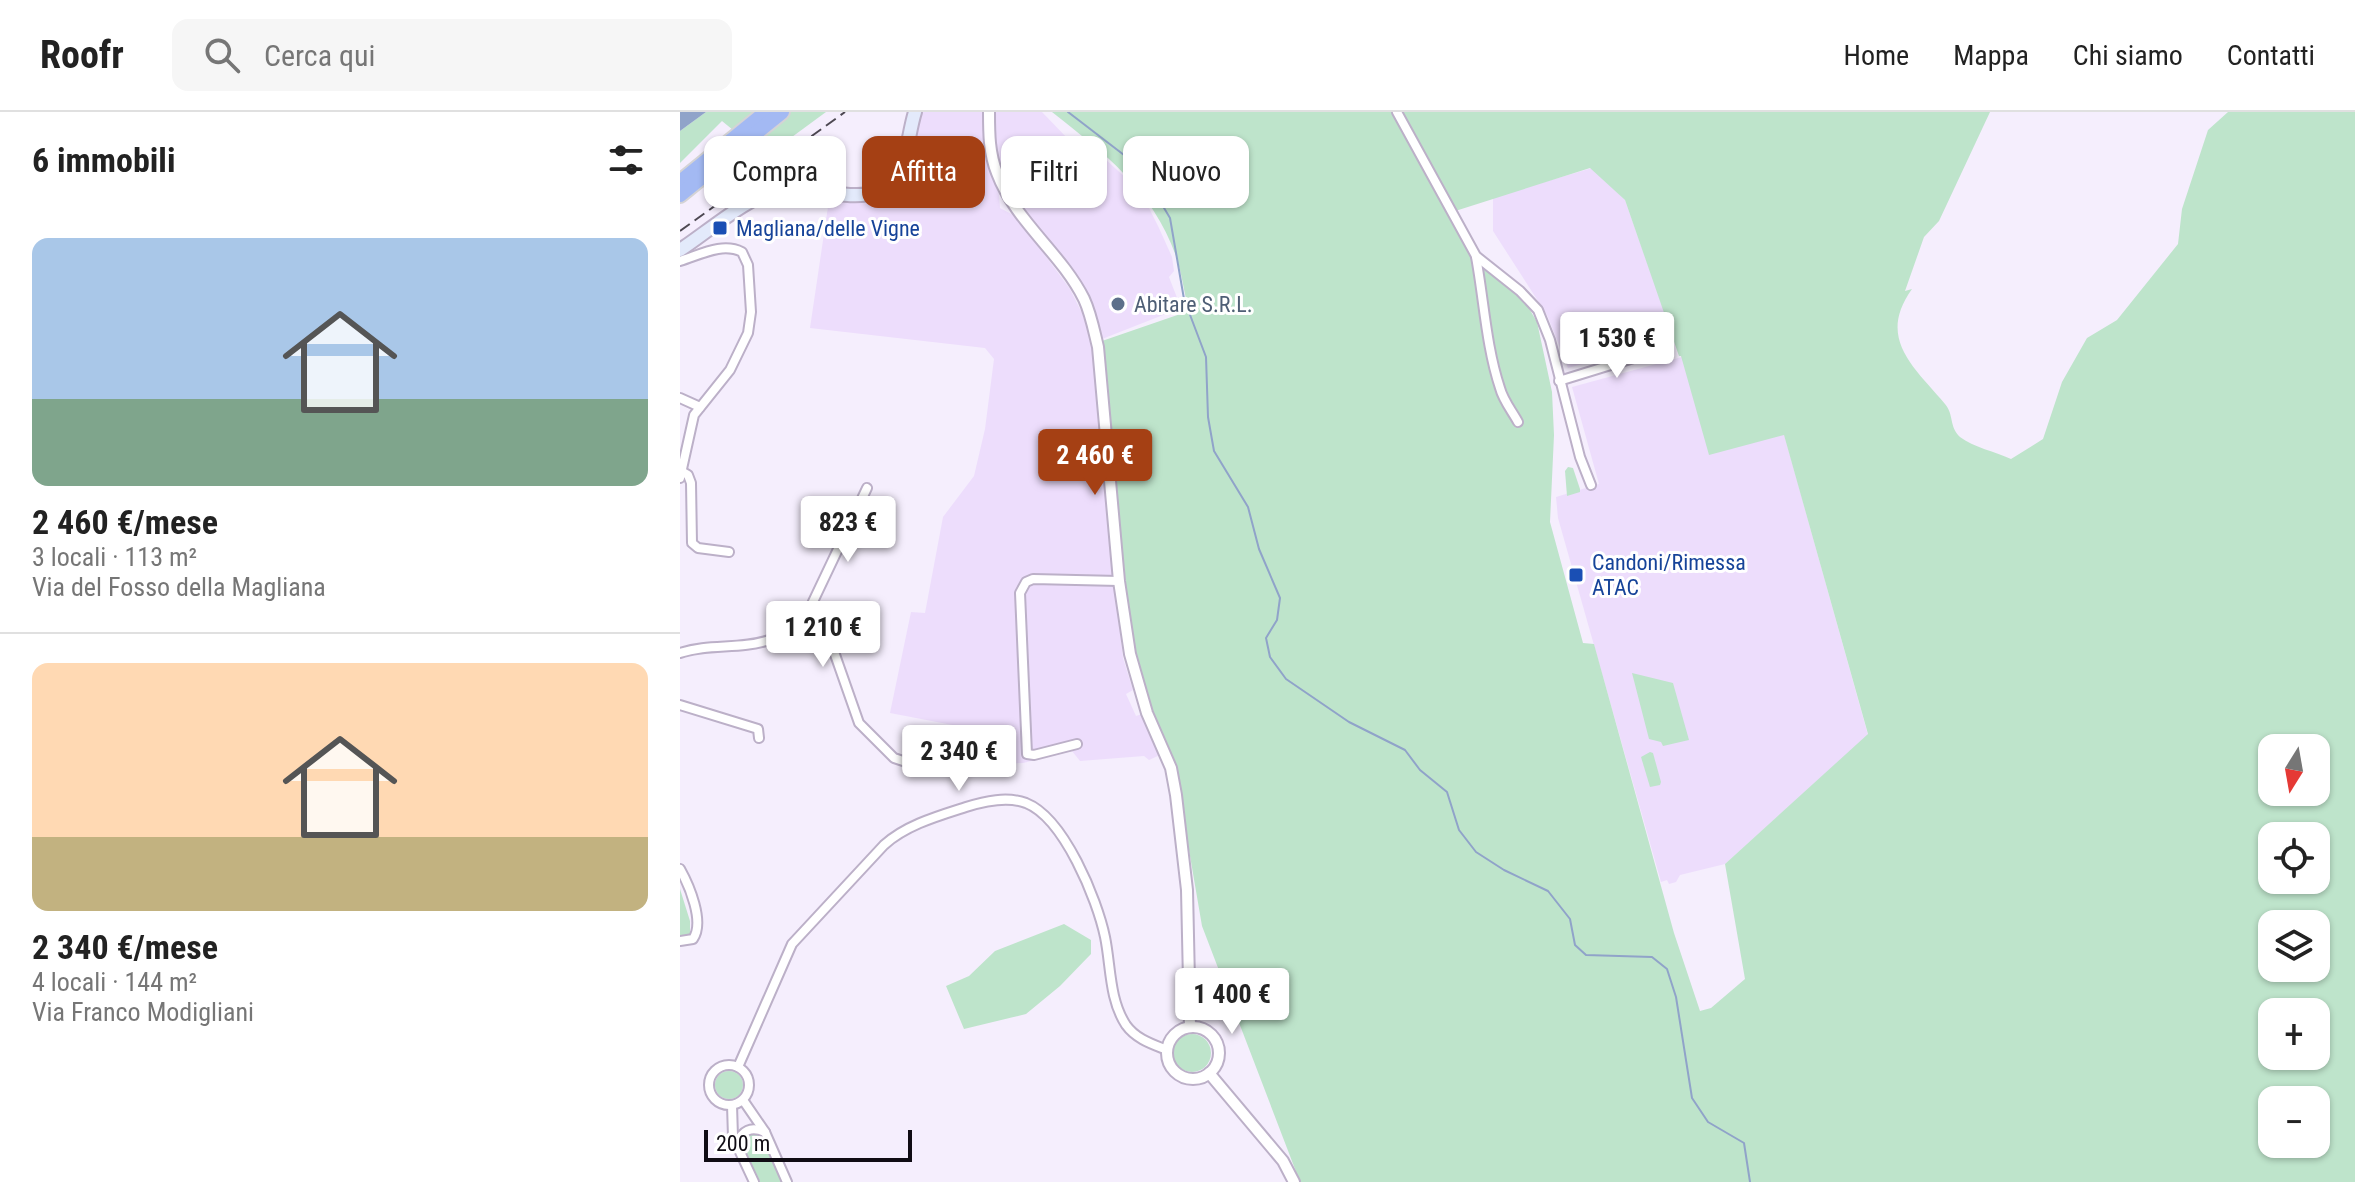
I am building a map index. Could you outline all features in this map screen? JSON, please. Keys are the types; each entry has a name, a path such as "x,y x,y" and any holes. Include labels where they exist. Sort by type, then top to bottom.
{"highway":[{"path":"680,182 766,112"},
{"path":"680,195 782,112"}],"main road":[{"path":"680,250 753,200 771,192 793,189 858,195 883,188 900,170 915,112"}],"street":[{"path":"989,112 989,146 997,175 1015,207 1075,284 1085,300 1093,324 1119,581 1133,670 1147,713 1171,768 1176,795 1187,890 1190,1027"},
{"path":"1397,112 1476,256 1500,392 1518,422"},
{"path":"680,261 729,247 742,252 748,265 751,312 747,336 725,379 700,407 691,423 681,474 691,480 692,543 696,548 729,552"},
{"path":"1476,256 1520,291 1538,310 1550,340 1559,381 1591,485"},
{"path":"1559,381 1666,348"},
{"path":"680,398 700,407"},
{"path":"801,627 867,488"},
{"path":"1077,744 1027,754 1020,593 1026,582 1033,579 1119,581"},
{"path":"680,653 705,647 755,645 801,627 816,625 826,634 859,723 898,760 909,757"},
{"path":"680,705 758,729 759,738"},
{"path":"738,1067 789,948 884,845 897,834 916,825 966,807 1001,800 1023,802 1034,807 1064,842 1087,885 1101,924 1114,999 1121,1016 1137,1036 1167,1050"},
{"path":"680,869 692,898 698,929 693,939 680,941"},
{"path":"1190,1027 1206,1031 1216,1043 1218,1058 1209,1073 1192,1079 1170,1067 1167,1050 1174,1035 1190,1027"},
{"path":"724,1066 738,1067 749,1082 747,1095 743,1100 725,1105 714,1098 709,1086 710,1079 724,1066"},
{"path":"1209,1073 1283,1161 1294,1182"},
{"path":"743,1100 765,1132 787,1182"},
{"path":"732,1105 736,1145 754,1182"},
{"path":"736,1145 741,1134 747,1130 765,1132"}],"shaded area":[{"path":"920,112 984,112 985,136 914,136"},
{"path":"995,112 1042,112 1065,136 1001,136 1001,168 996,145"},
{"path":"985,152 1000,208 1017,217 1070,289 1092,343 1123,658 1133,690 1126,694 1136,716 1142,714 1160,755 1149,760 1144,756 1080,761 1072,751 1023,763 970,765 968,728 890,713 911,612 925,613 943,517 974,476 985,429 994,359 985,348 810,328 828,208 846,208 846,201 862,202 862,208 985,208"},
{"path":"1107,161 1123,175 1123,208 1149,208 1172,257 1174,271 1169,277 1181,308 1102,339 1083,285 1024,208 1107,208"},
{"path":"1592,168 1625,200 1674,339 1568,368 1547,315 1493,231 1493,197"},
{"path":"1682,357 1710,450 1784,434 1868,735 1725,864 1680,875 1676,882 1669,884 1667,880 1661,882 1558,518 1556,497 1599,484 1572,387"}],"green space":[{"path":"706,112 755,112 733,130 722,121 680,163 680,131"},
{"path":"791,112 826,112 793,136 762,136"},
{"path":"1052,112 1990,112 1939,221 1924,237 1905,291 1912,289 1898,323 1904,352 1948,408 1960,437 2011,459 2043,439 2062,382 2087,338 2117,320 2178,244 2182,209 2208,130 2228,112 2355,112 2355,1182 1300,1182 1202,926 1177,780 1137,679 1102,341 1189,311 1176,256 1152,208 1249,208 1249,136 1123,136 1123,173 1107,157 1107,136 1081,136","holes":["1590,168 1625,200 1681,356 1709,455 1784,435 1868,734 1725,864 1745,979 1711,1008 1700,1011 1674,933 1594,644 1583,643 1550,522 1554,435 1552,392 1537,322 1523,298 1464,242 1449,213"]},
{"path":"1568,467 1573,468 1580,492 1567,496 1565,471"},
{"path":"1632,673 1673,683 1689,740 1663,746 1661,742 1649,739"},
{"path":"1653,753 1661,782 1650,787 1641,757"},
{"path":"680,889 690,921 690,935 680,936"},
{"path":"1064,924 1091,940 1091,954 1060,986 1026,1014 964,1029 946,986 969,976 995,951"},
{"path":"1192,1034 1205,1040 1211,1053 1205,1066 1192,1072 1179,1066 1173,1053 1179,1040"},
{"path":"729,1071 739,1075 743,1085 739,1095 729,1099 719,1095 715,1085 719,1075"},
{"path":"749,1133 761,1136 782,1182 760,1182 743,1146 744,1138"}],"water":[{"path":"680,112 706,112 680,131"}],"waterway":[{"path":"1068,112 1124,155 1145,176 1170,218 1184,299 1206,357 1208,417 1214,451 1248,507 1259,549 1280,598 1277,620 1266,638 1270,657 1286,679 1349,722 1405,750 1420,770 1447,792 1459,830 1476,852 1504,870 1548,891 1570,919 1575,945 1586,955 1652,957 1667,969 1676,997 1692,1098 1708,1122 1744,1143 1750,1182"}],"railway":[{"path":"680,231 845,112"}],"place":[{"name":"Magliana/delle Vigne","path":"720,228"},
{"name":"Abitare S.R.L.","path":"1118,304"},
{"name":"Candoni/Rimessa ATAC","path":"1576,575"}]}
